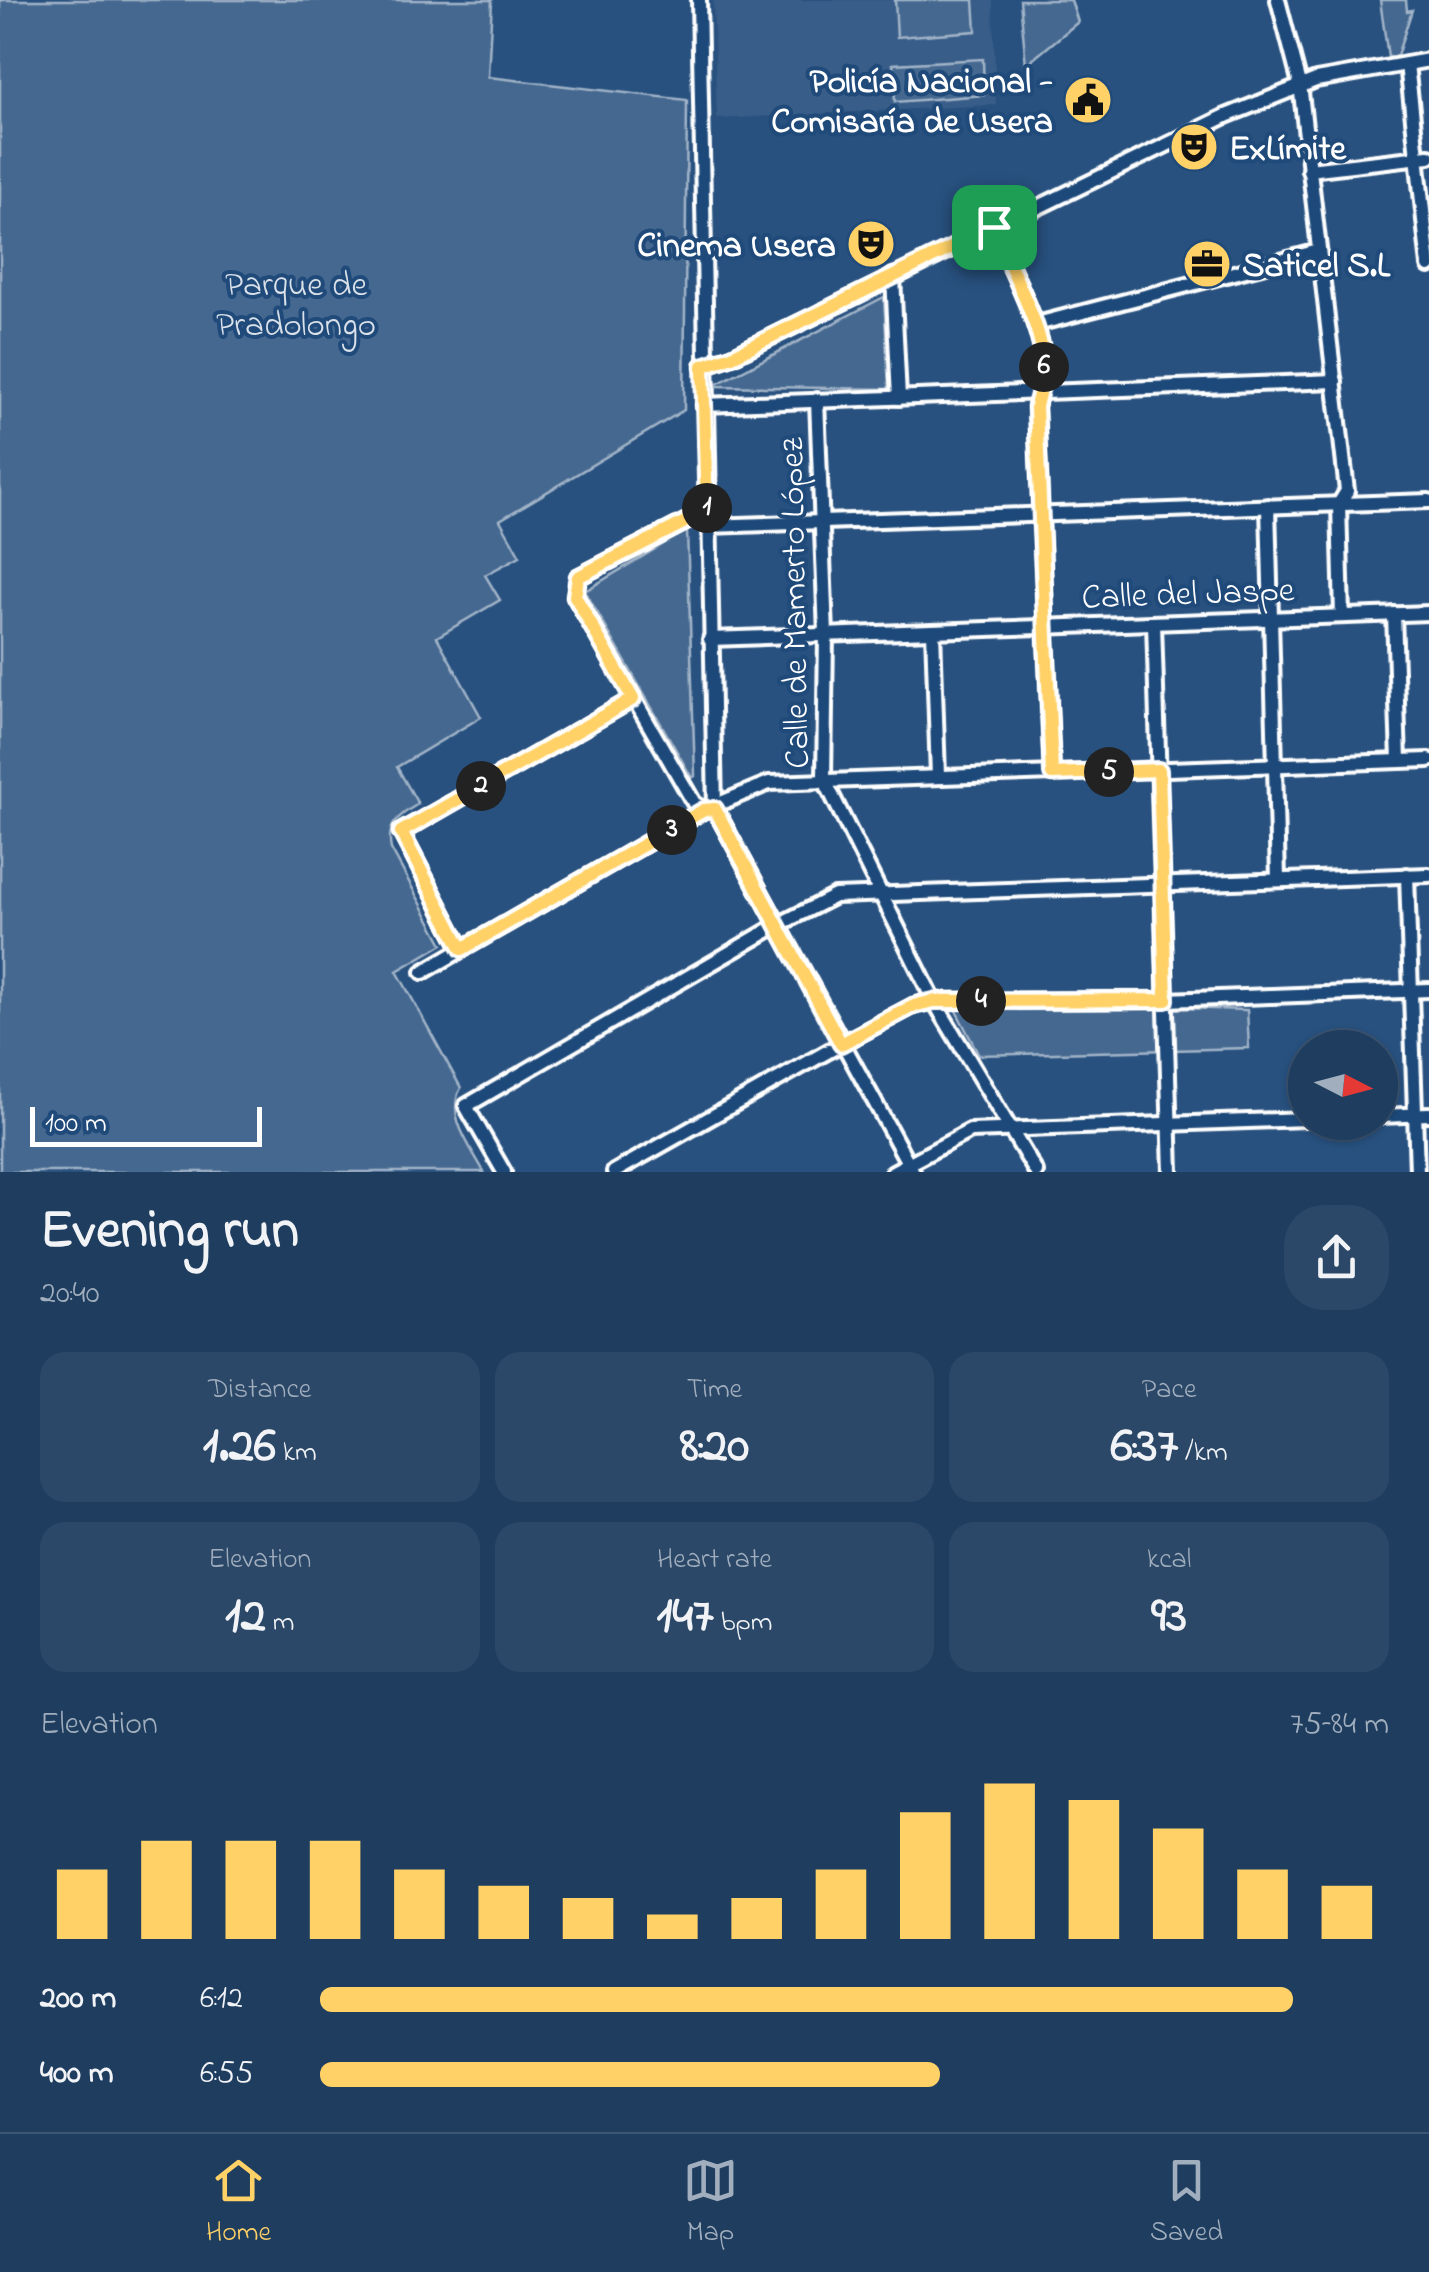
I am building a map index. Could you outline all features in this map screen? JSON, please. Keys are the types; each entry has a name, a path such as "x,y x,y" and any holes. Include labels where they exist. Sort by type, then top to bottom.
{"street":[{"path":"699,0 710,639 709,809 910,1168"},
{"path":"1278,0 1300,84 1347,490 1339,504 1342,616"},
{"path":"703,366 715,364 1194,130 1300,84 1429,60"},
{"path":"1407,64 1423,157 1429,266"},
{"path":"1310,170 1423,157"},
{"path":"994,227 1026,309 1037,324 1044,371 1038,392 1040,514 1052,774"},
{"path":"1037,324 1319,251"},
{"path":"893,276 899,398"},
{"path":"704,405 1334,381"},
{"name":"Calle de Mamerto López","path":"817,400 826,635 824,779 934,1001 1036,1172"},
{"path":"709,809 694,804 575,596 578,577 697,516 708,521 821,522 1429,501"},
{"path":"1268,506 1278,879"},
{"name":"Calle del Jaspe","path":"710,639 1429,613"},
{"path":"1394,614 1398,761"},
{"path":"1154,623 1172,1172"},
{"path":"933,631 938,776"},
{"path":"462,949 401,832 633,699"},
{"path":"424,972 709,809 769,783 1429,760"},
{"path":"504,1172 466,1106 776,926 835,896 1429,874"},
{"path":"1407,876 1422,1115 1417,1172"},
{"path":"614,1172 841,1044 913,1006 934,1001 1166,1000 1429,990"},
{"path":"893,1172 910,1168 970,1131 1288,1120"}],"shaded area":[{"path":"713,0 993,0 996,105 717,119"}],"green space":[{"name":"Parque de Pradolongo","path":"0,0 492,0 488,77 687,100 684,410 500,520 520,556 485,575 500,600 437,637 481,717 397,767 418,804 395,822 390,834 391,849 443,944 397,971 461,1088 456,1109 458,1120 484,1172 0,1172"},
{"path":"895,0 974,0 976,31 897,37"},
{"path":"1020,0 1071,0 1078,22 1026,65"},
{"path":"1380,0 1406,0 1407,11 1412,10 1397,56 1388,57"},
{"path":"983,59 984,95 895,102 893,64"},
{"path":"884,297 889,389 713,386"},
{"path":"687,530 695,776 692,778 585,591"},
{"path":"951,1001 1247,1010 1249,1048 979,1055"}],"place":[{"name":"Policía Nacional - Comisaría de Usera","path":"1088,100"},
{"name":"ExLímite","path":"1194,147"},
{"name":"Cinema Usera","path":"871,244"},
{"name":"Saticel S.L","path":"1207,264"}],"route":[{"path":"994,227 1026,309 1037,324 1044,371 1036,407 1052,774 1159,770 1166,1000 934,1001 913,1006 841,1044 715,809 704,810 462,949 401,832 633,699 575,596 575,586 578,577 697,516 707,516 703,366 732,356 994,227"}]}
